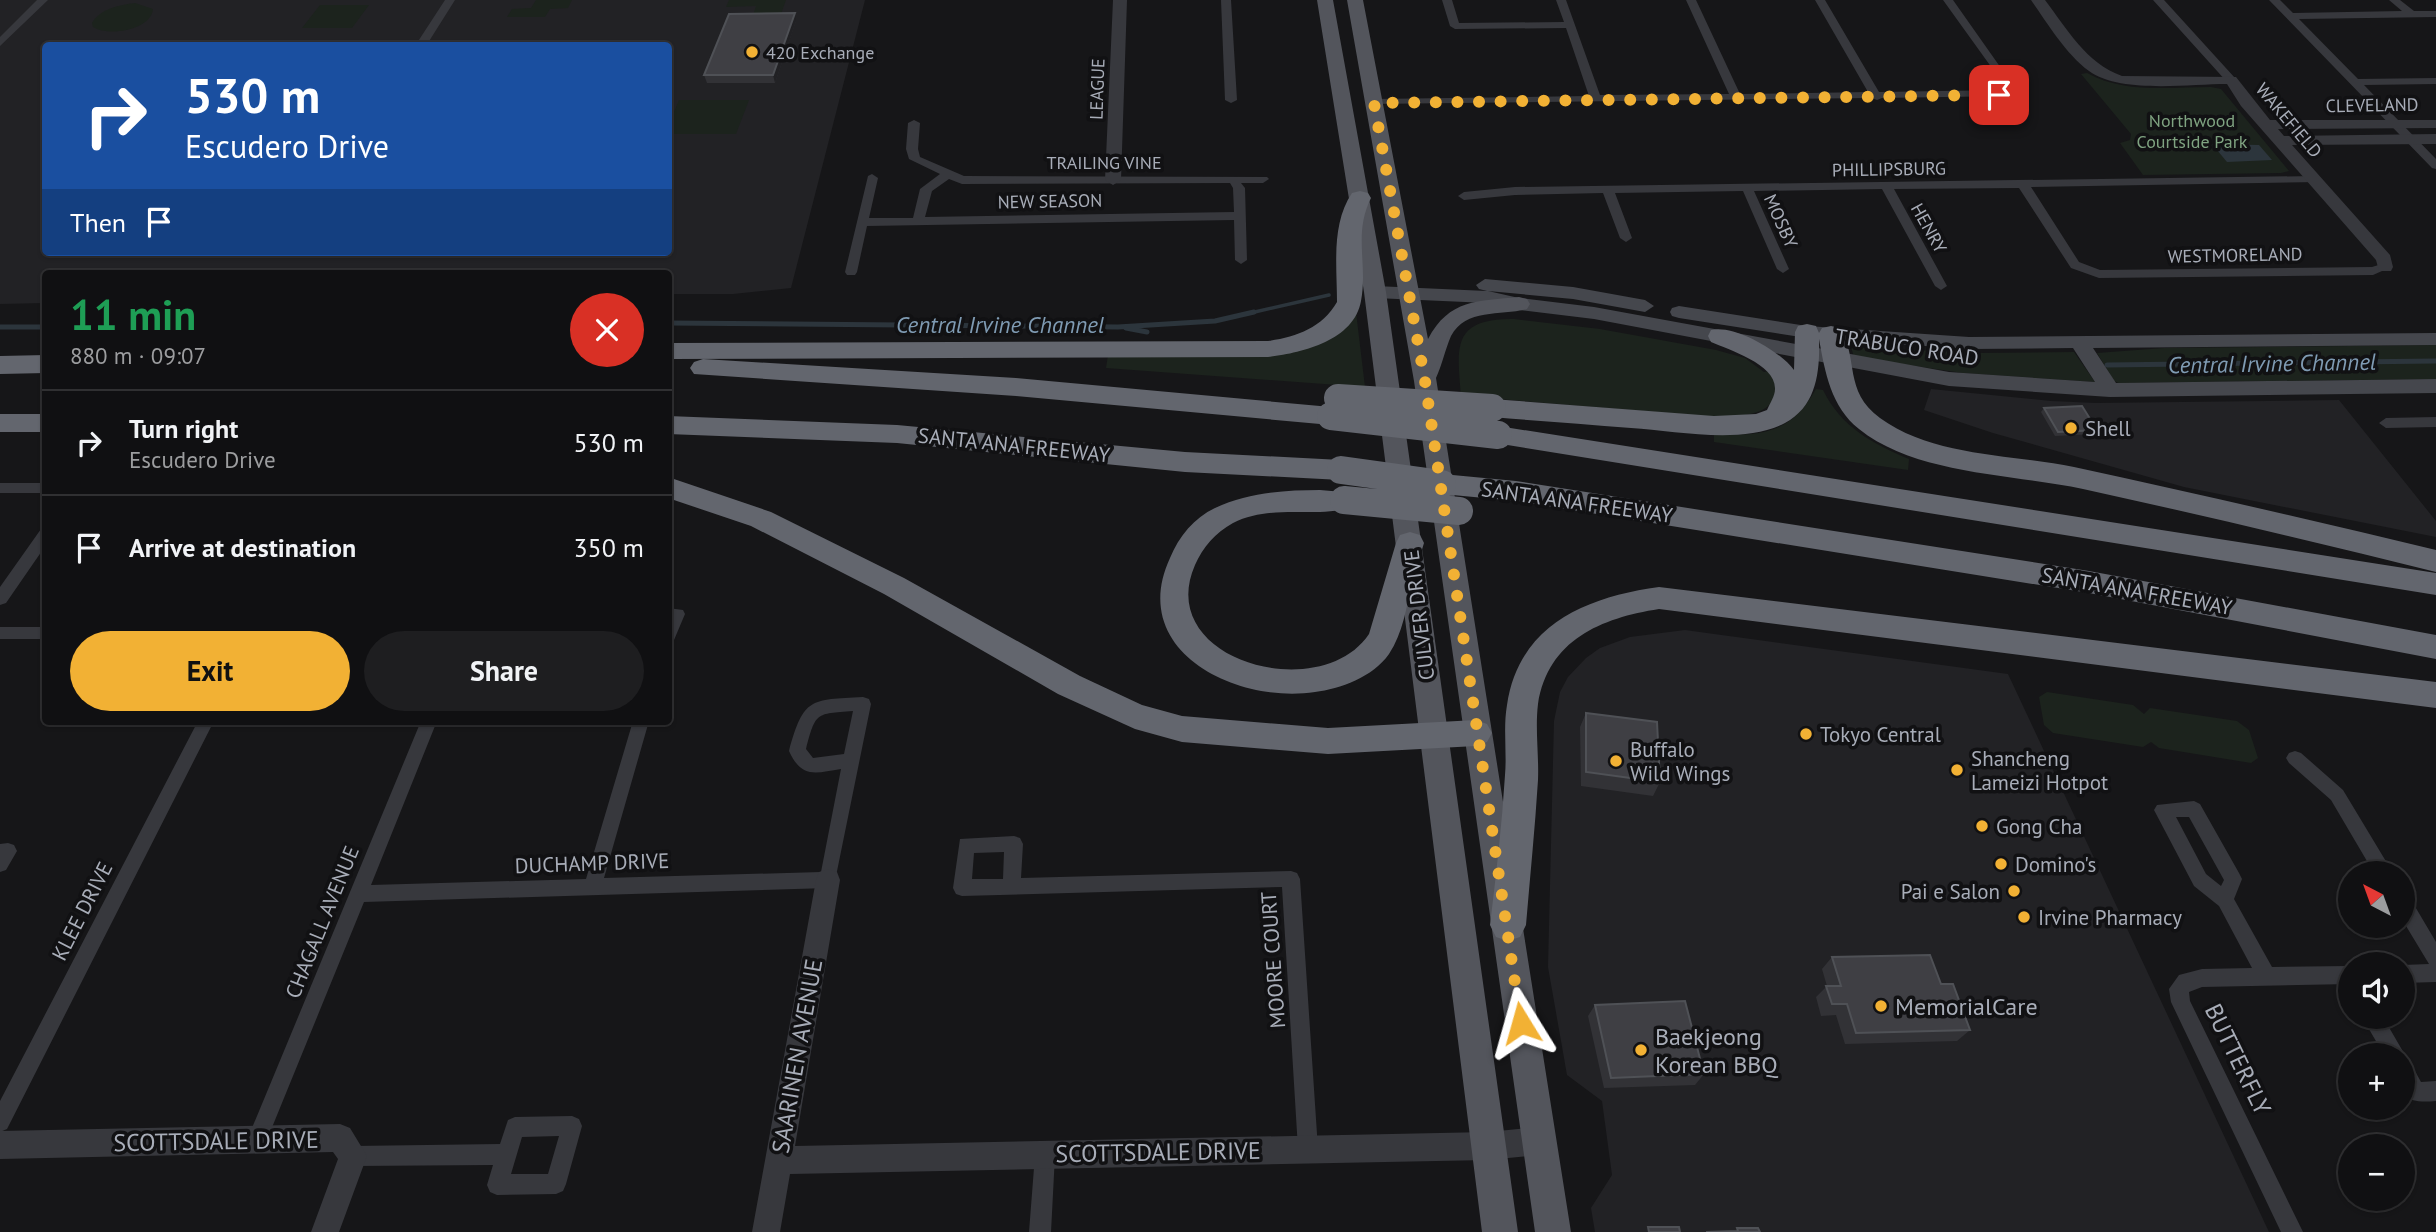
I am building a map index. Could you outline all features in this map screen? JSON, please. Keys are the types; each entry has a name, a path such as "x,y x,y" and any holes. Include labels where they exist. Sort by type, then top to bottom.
{"highway":[{"path":"672,351 1286,347 1315,338 1343,315 1349,302 1352,214 1360,198"},
{"path":"1720,336 1765,357 1785,377 1788,389 1777,416"},
{"path":"1494,422 1714,425 1758,423 1777,416 1798,398 1821,345"},
{"path":"1821,345 1845,398 1854,411 1883,433 1917,448 2074,477 2436,561"},
{"path":"0,365 42,364"},
{"path":"672,365 884,381 1331,407 1494,422 2436,584"},
{"path":"0,423 42,422"},
{"name":"SANTA ANA FREEWAY","path":"672,425 897,434 1185,462 1341,470 1507,492 2089,582 2436,647"},
{"path":"672,488 761,519 894,586 1069,685 1135,716 1182,729 1328,741 1476,733"},
{"path":"1410,543 1393,609 1382,638 1373,652 1354,667 1321,681 1290,684 1231,670 1201,652 1180,624 1174,603 1174,583 1180,562 1195,538 1216,521 1237,510 1261,502 1343,500 1459,511 1507,492"},
{"path":"1508,925 1522,770 1522,706 1530,674 1542,654 1560,634 1603,608 1629,601 1659,598 2436,695"}],"main road":[{"name":"CULVER DRIVE","path":"1325,0 1374,286 1500,1232"},
{"name":"CULVER DRIVE","path":"1355,0 1425,381 1553,1232"},
{"name":"TRABUCO ROAD","path":"1374,286 1554,290 1821,345 1949,379 2110,390 2436,386"},
{"name":"TRABUCO ROAD","path":"1408,287 1594,313 1720,336 1821,345 2436,339"},
{"path":"1425,381 1439,334 1448,321 1467,311 1519,304"},
{"path":"2079,342 2110,390"}],"street":[{"path":"0,43 43,0"},
{"path":"423,42 450,0"},
{"name":"LEAGUE","path":"1114,180 1120,0"},
{"path":"1226,0 1231,100"},
{"path":"1447,0 1455,26 1570,25"},
{"path":"1561,0 1596,100"},
{"path":"1691,0 1737,98"},
{"path":"1820,0 1877,97"},
{"path":"1374,103 2009,93 2007,82 1948,0"},
{"path":"2038,0 2089,64 2108,77 2120,80 2231,80"},
{"name":"WAKEFIELD","path":"2158,0 2231,80 2266,125 2384,259 2385,267"},
{"path":"2274,0 2357,82 2436,166"},
{"path":"2394,0 2411,15"},
{"path":"2291,16 2436,14"},
{"path":"2357,82 2436,81"},
{"name":"TRAILING VINE","path":"915,123 912,149 915,159 962,180 1263,179"},
{"name":"CLEVELAND","path":"2266,125 2436,124"},
{"name":"CLEVELAND","path":"2280,141 2436,139"},
{"path":"918,220 926,190 947,175"},
{"path":"851,272 872,178"},
{"path":"1233,179 1239,188 1241,260"},
{"name":"PHILLIPSBURG","path":"1464,197 1515,191 2315,180"},
{"name":"WESTMORELAND","path":"2023,184 2068,257 2086,271 2113,274 2373,271 2385,267"},
{"name":"HENRY","path":"1887,187 1941,286"},
{"name":"MOSBY","path":"1747,188 1783,269"},
{"path":"1608,190 1626,238"},
{"name":"NEW SEASON","path":"862,222 1240,216"},
{"path":"2386,423 2436,422"},
{"path":"0,488 42,488"},
{"path":"0,599 42,539"},
{"path":"672,614 677,614 672,626"},
{"path":"0,633 42,633"},
{"path":"828,880 863,704 816,708 806,715 797,751 809,766 850,761"},
{"name":"KLEE DRIVE","path":"0,1122 204,725"},
{"name":"CHAGALL AVENUE","path":"257,1140 427,725"},
{"path":"593,886 640,725"},
{"path":"2295,758 2337,795 2377,861"},
{"path":"2225,900 2233,879 2194,809 2164,810 2200,880 2225,900 2266,976"},
{"path":"0,852 8,851 0,864"},
{"name":"MOORE COURT","path":"1011,887 1291,879 1308,1149"},
{"name":"DUCHAMP DRIVE","path":"358,894 828,880"},
{"name":"SAARINEN AVENUE","path":"766,1232 828,880"},
{"path":"2415,924 2436,959"},
{"path":"2415,974 2436,973"},
{"name":"BUTTERFLY","path":"2292,1232 2181,1002 2179,989 2186,981 2202,978 2338,976"},
{"path":"2415,1091 2436,1091"},
{"name":"SCOTTSDALE DRIVE","path":"0,1145 340,1138 353,1156"},
{"name":"SCOTTSDALE DRIVE","path":"778,1160 1488,1146 1538,1141"},
{"path":"325,1232 353,1156 506,1154"},
{"path":"1040,1232 1045,1154"}],"shaded area":[{"path":"0,0 865,0 791,288 733,294 672,294 672,270 42,270 42,303 0,304"},
{"path":"2212,144 2259,145 2272,160 2227,162"},
{"path":"1931,389 2096,403 2339,400 2436,521 2436,537 2184,487 1993,433 1924,410"},
{"path":"1685,630 2008,674 2269,1232 1595,1232 1591,1208 1612,1175 1602,1101 1567,1075 1548,967 1554,721 1560,692 1568,677 1600,648 1630,637"}],"green space":[{"path":"536,0 572,0 568,8 550,9 545,17 507,17 512,9 531,8"},
{"path":"729,0 786,0 781,14 753,15 756,6 726,7"},
{"path":"135,3 153,9 151,16 137,27 109,31 93,27 95,18 105,11"},
{"path":"320,5 369,5 352,28 302,28"},
{"name":"Northwood Courtside Park","path":"2087,73 2102,80 2132,87 2221,89 2289,171 2143,175 2120,143 2130,140 2131,134 2081,74"},
{"path":"679,100 749,100 736,134 672,134 672,117"},
{"path":"1356,312 1365,387 1106,368 1108,355 1256,355"},
{"path":"1514,319 1600,329 1716,350 1745,358 1764,372 1769,371 1778,388 1771,402 1759,411 1716,417 1461,396 1459,350 1468,330 1493,320"},
{"path":"2436,345 2436,379 2119,383 2114,381 2097,353 2164,348"},
{"path":"1851,347 1978,353 2074,352 2095,382 1963,373 1854,357"},
{"path":"1816,389 1823,390 1839,414 1859,433 1909,459 1908,470 1714,442 1714,435 1761,433 1785,424 1796,416"},
{"path":"2047,692 2133,705 2144,714 2150,708 2237,721 2249,730 2258,758 2251,763 2159,748 2151,742 2143,747 2053,733 2044,725 2039,697"}],"building":[{"name":"420 Exchange","path":"795,13 773,75 704,75 729,14"},
{"name":"Shell","path":"2082,406 2097,430 2058,432 2044,408"},
{"name":"Buffalo Wild Wings","path":"1586,713 1657,722 1660,782 1586,772"},
{"name":"MemorialCare","path":"1930,955 1941,984 1953,984 1970,1030 1856,1033 1847,1004 1832,1004 1826,986 1841,986 1832,957"},
{"name":"Baekjeong Korean BBQ","path":"1685,1001 1704,1074 1611,1078 1595,1005"},
{"path":"1648,1227 1679,1227 1680,1232 1649,1232"},
{"path":"1737,1228 1758,1228 1760,1232 1706,1232 1738,1231"}],"waterway":[{"name":"Central Irvine Channel","path":"1246,314 1329,295"},
{"name":"Central Irvine Channel","path":"672,323 1118,327 1215,321 1254,312"},
{"name":"Central Irvine Channel","path":"0,327 42,327"},
{"name":"Central Irvine Channel","path":"1126,328 1147,332"},
{"name":"Central Irvine Channel","path":"2107,365 2436,361"}],"place":[{"name":"420 Exchange","path":"752,52"},
{"name":"Shell","path":"2071,428"},
{"name":"Tokyo Central","path":"1806,734"},
{"name":"Buffalo Wild Wings","path":"1616,761"},
{"name":"Shancheng Lameizi Hotpot","path":"1957,770"},
{"name":"Gong Cha","path":"1982,826"},
{"name":"Domino's","path":"2001,864"},
{"name":"Pai e Salon","path":"2014,891"},
{"name":"Irvine Pharmacy","path":"2024,917"},
{"name":"MemorialCare","path":"1881,1006"},
{"name":"Baekjeong Korean BBQ","path":"1641,1050"}],"route":[{"path":"1521,1023 1425,381 1374,103 1999,95"}]}
